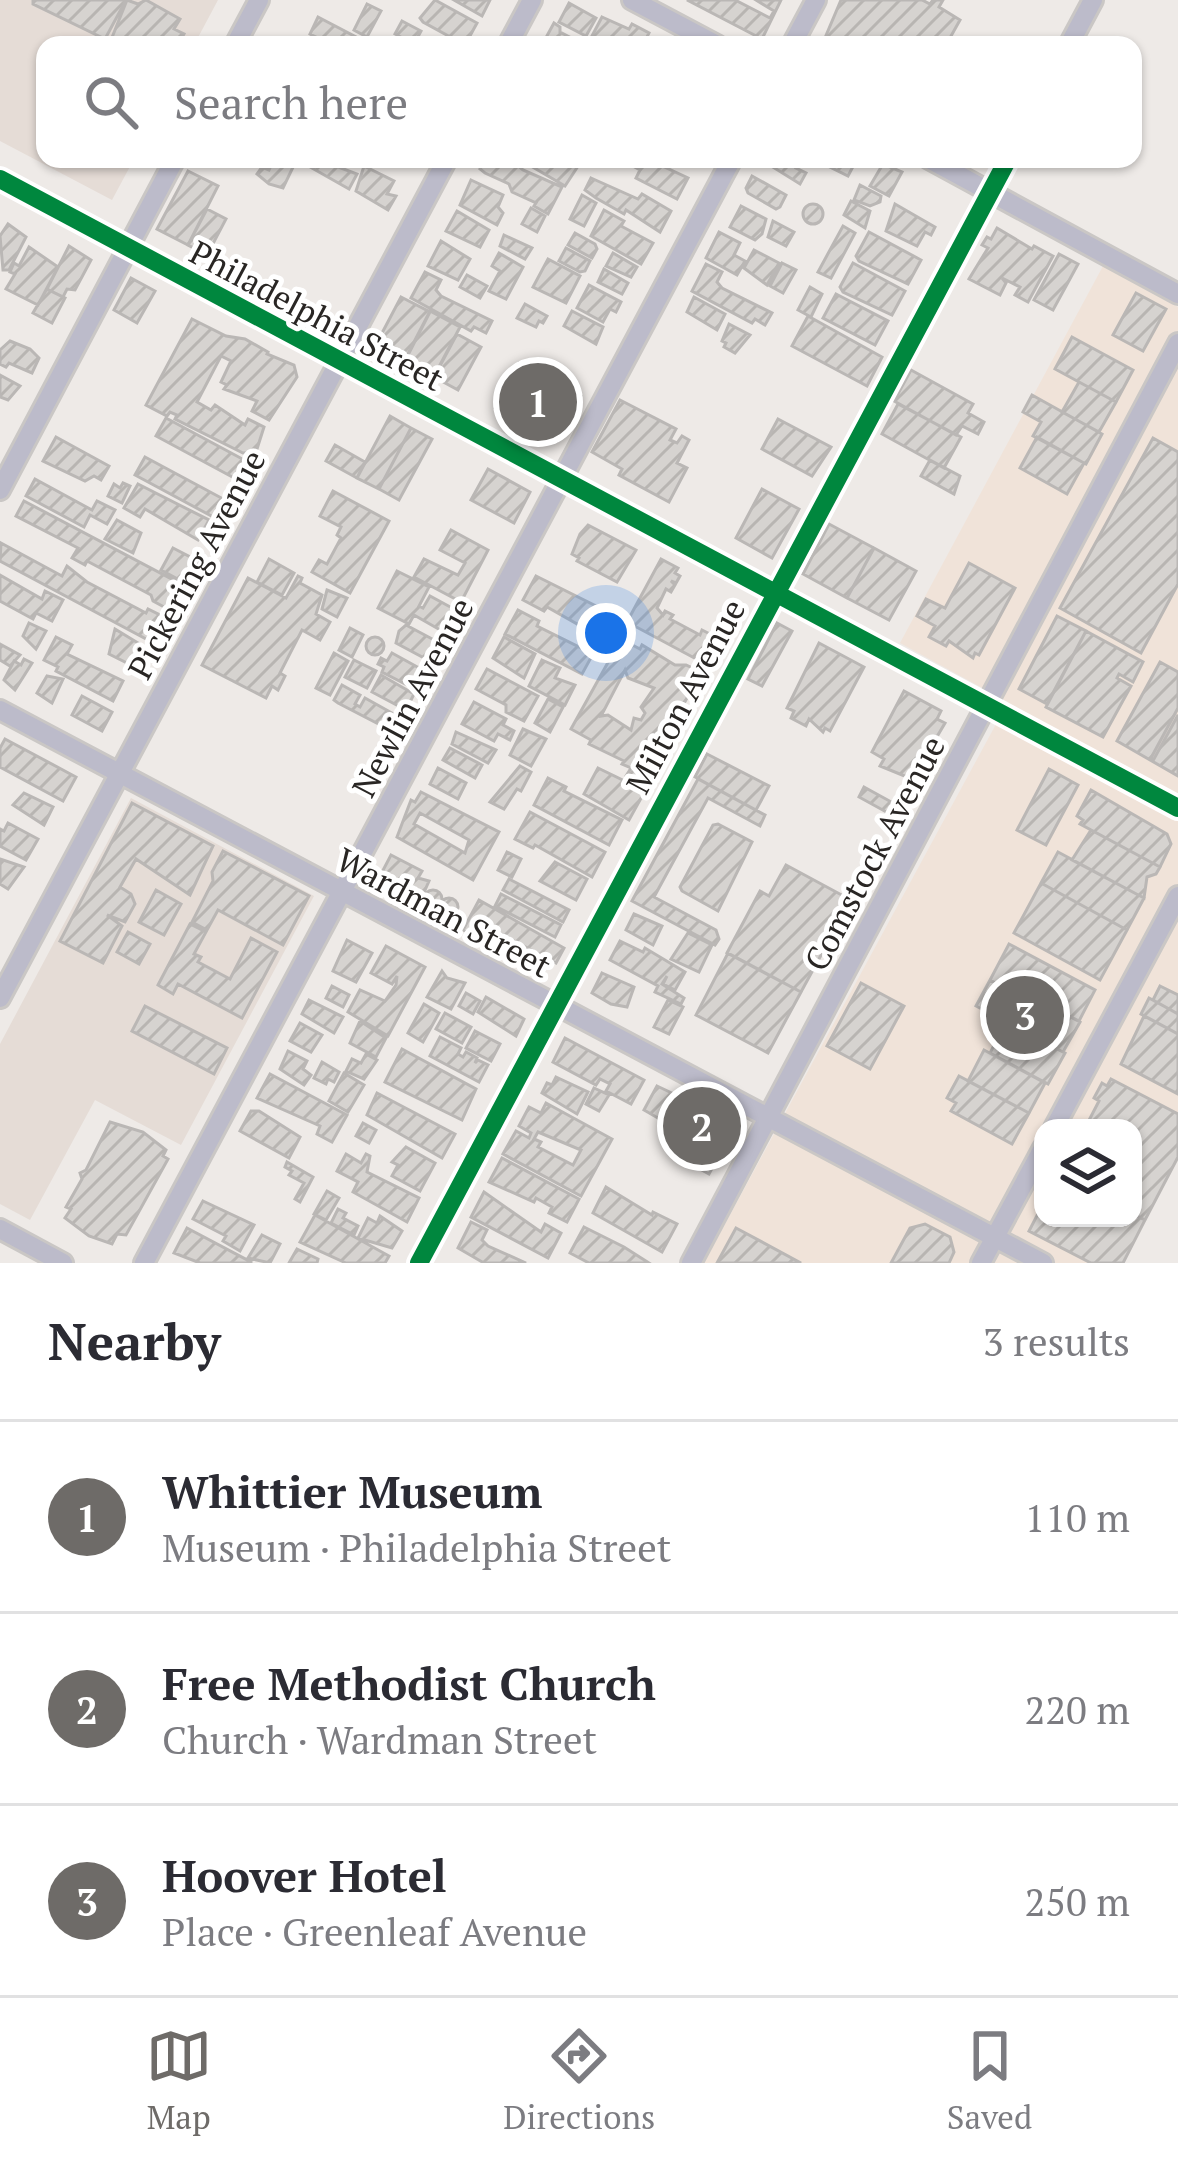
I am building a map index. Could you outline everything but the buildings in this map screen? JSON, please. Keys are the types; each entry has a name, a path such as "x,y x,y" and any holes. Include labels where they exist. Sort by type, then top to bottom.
{"street":[{"path":"241,36 259,0"},
{"path":"513,36 532,0"},
{"path":"632,0 700,36"},
{"path":"797,36 816,0"},
{"path":"1074,36 1093,0"},
{"path":"0,490 171,168"},
{"name":"Pickering Avenue","path":"0,998 442,168"},
{"name":"Newlin Avenue","path":"144,1263 727,168"},
{"path":"946,168 1178,294"},
{"name":"Milton Avenue","path":"419,1263 1003,168"},
{"name":"Philadelphia Street","path":"0,179 1178,808"},
{"name":"Comstock Avenue","path":"691,1263 1178,344"},
{"name":"Wardman Street","path":"0,710 1043,1263"},
{"path":"1059,1119 1178,896"},
{"path":"981,1263 1034,1165"},
{"path":"0,1229 63,1263"}],"shaded area":[{"path":"0,0 218,0 199,36 36,36 36,160 0,141"},
{"path":"51,168 129,168 112,200"},
{"path":"1103,266 1178,307 1178,1154 1142,1224 1142,1119 1034,1119 1034,1227 1140,1227 1122,1263 704,1263 1008,702 900,643"},
{"path":"131,798 314,896 181,1145 95,1100 30,1220 0,1204 0,1044"}],"cycle path":[{"path":"419,1263 1003,168"},
{"path":"0,179 1178,808"}],"place":[{"name":"Whittier Museum","path":"538,402"},
{"name":"Hoover Hotel","path":"1025,1015"},
{"name":"Free Methodist Church","path":"702,1126"}]}
